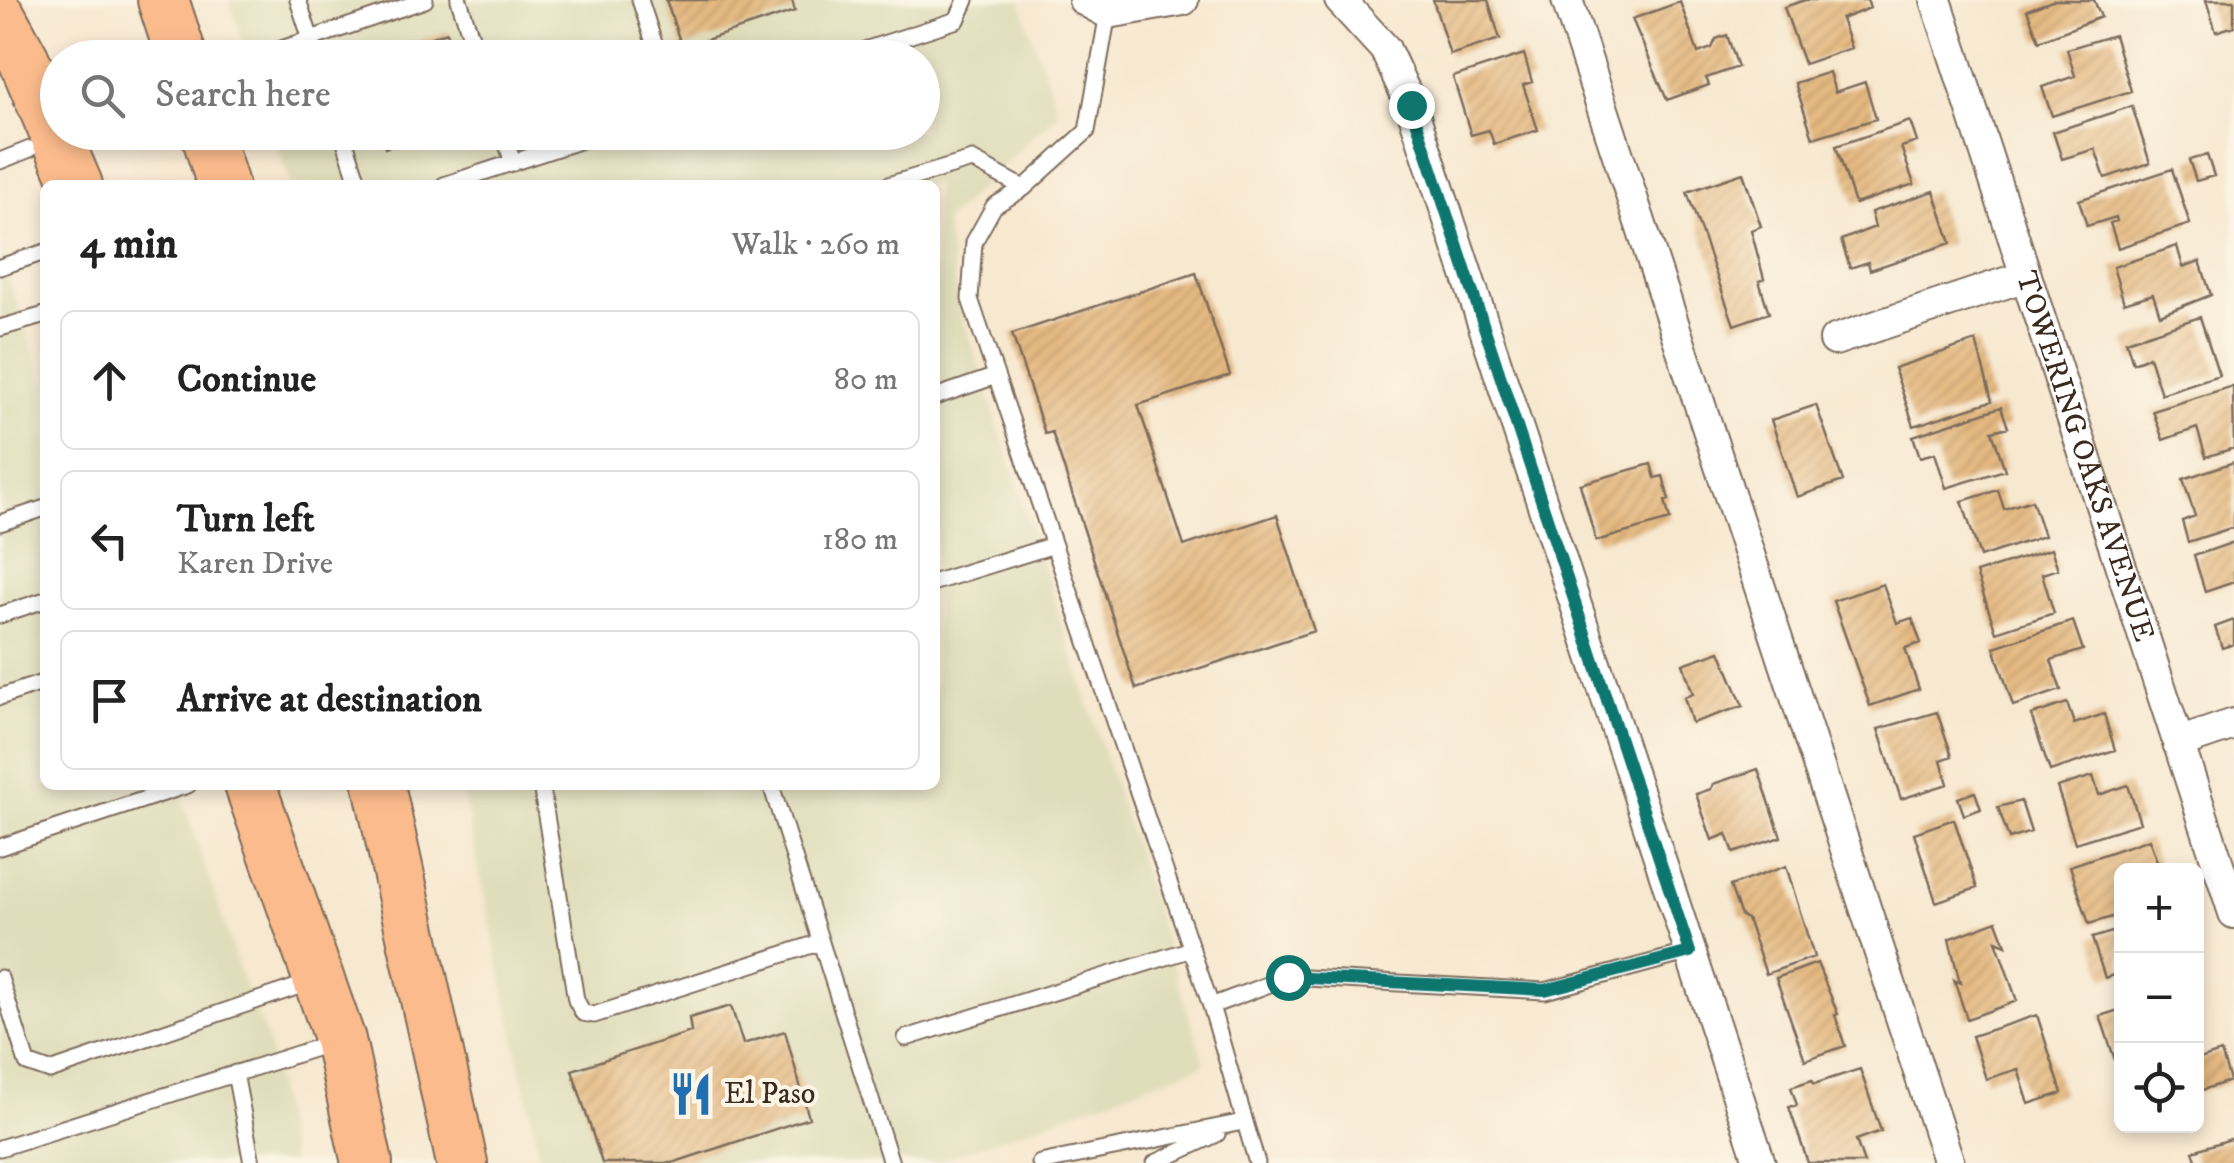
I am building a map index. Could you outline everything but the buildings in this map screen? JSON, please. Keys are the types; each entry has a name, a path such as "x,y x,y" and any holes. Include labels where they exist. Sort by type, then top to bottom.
{"main road":[{"path":"144,0 175,34"},
{"path":"0,16 40,98"},
{"path":"0,58 25,168"},
{"path":"62,150 75,180"},
{"path":"194,180 200,150"},
{"path":"210,150 221,180"},
{"path":"252,790 340,1040 367,1163"},
{"path":"380,790 462,1163"}],"street":[{"path":"1096,7 1182,0"},
{"path":"1340,0 1384,49 1411,105 1760,1163"},
{"path":"1568,0 1949,1163"},
{"name":"TOWERING OAKS AVENUE","path":"1936,0 2234,912"},
{"path":"1835,340 2026,276"},
{"path":"2178,743 2234,724"}],"lane":[{"path":"298,0 311,39"},
{"path":"308,40 425,0"},
{"path":"459,0 472,40"},
{"path":"640,0 653,40"},
{"path":"895,40 957,20 966,0"},
{"path":"1096,7 1087,130 1024,188 994,206 974,242 970,299 1211,1006 1256,1163"},
{"path":"348,150 358,180"},
{"path":"509,150 513,163"},
{"path":"460,180 552,150"},
{"path":"905,180 972,160 1024,188"},
{"path":"0,266 40,254"},
{"path":"0,328 40,316"},
{"path":"940,395 996,376"},
{"path":"0,523 40,510"},
{"path":"940,580 1054,544"},
{"path":"0,615 40,602"},
{"path":"0,697 40,684"},
{"path":"0,847 173,790"},
{"path":"541,790 576,1000 583,1013 594,1015 821,942"},
{"path":"773,790 892,1163"},
{"path":"906,1038 1192,949"},
{"path":"1211,1006 1288,977 1545,990 1690,952"},
{"path":"0,978 27,1063 50,1071 321,979 368,1087"},
{"path":"0,1148 340,1040"},
{"path":"235,1073 252,1163"},
{"path":"1040,1163 1243,1122"},
{"path":"1154,1163 1243,1122"}],"shaded area":[{"path":"229,0 1020,0 1058,112 945,221 959,305 1205,1064 933,1163 541,1163 462,790 940,790 940,180 289,180 279,150 940,150 940,40 242,40"},
{"path":"0,251 40,372 40,790 180,790 242,978 267,1039 291,1163 0,1163"}],"place":[{"name":"El Paso","path":"691,1094"}],"route":[{"path":"1288,977 1545,990 1690,952 1411,105"}]}
